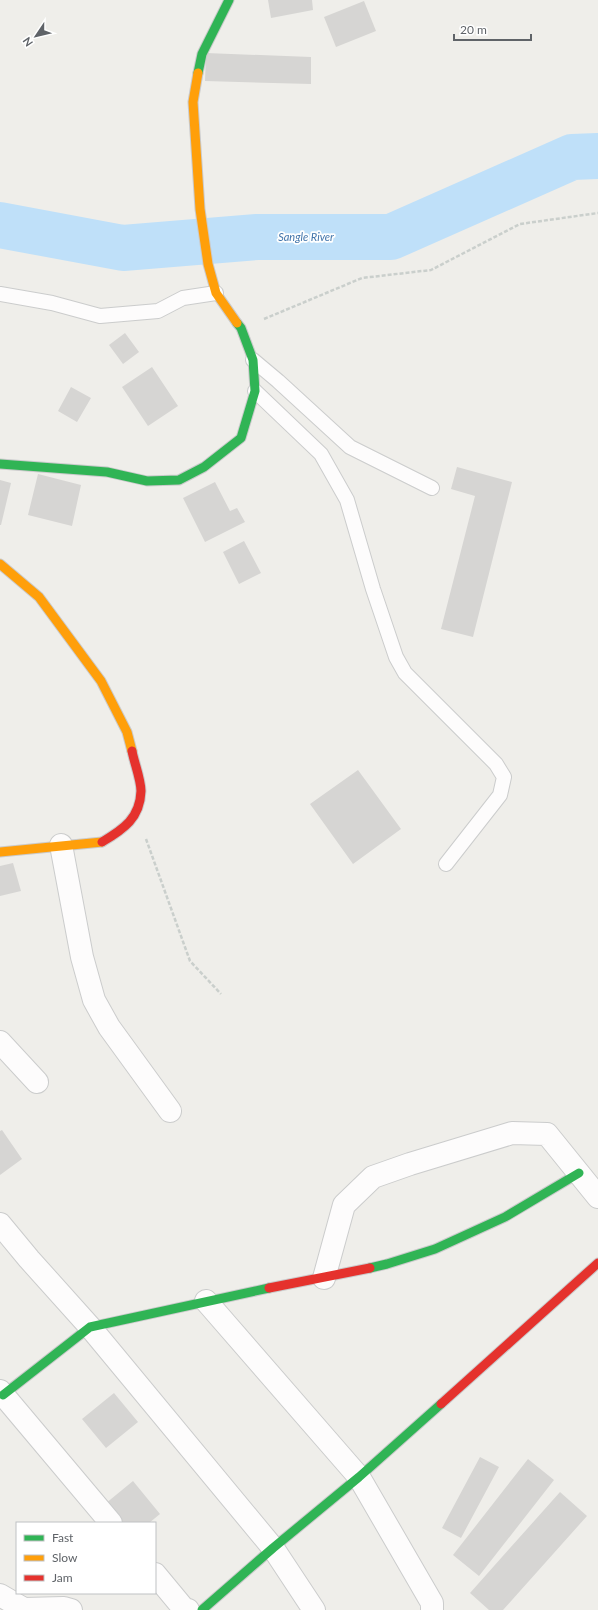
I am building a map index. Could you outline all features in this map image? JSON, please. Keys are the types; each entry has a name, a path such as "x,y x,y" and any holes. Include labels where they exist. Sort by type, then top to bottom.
{"street":[{"path":"0,464 107,472 147,481 179,480 204,467 241,438 255,391 253,360 241,328 216,293 208,264 200,209 193,102 202,54 229,0"},
{"path":"0,564 39,596 101,681 127,732 141,790 136,814 121,831 100,842 61,844 0,852"},
{"path":"61,844 82,957 94,1000 109,1027 170,1111"},
{"path":"0,1042 37,1082"},
{"path":"324,1278 344,1205 373,1177 410,1164 512,1133 547,1134 598,1197"},
{"path":"110,1522 1,1393 90,1327 206,1301 387,1264 435,1249 505,1217 579,1173"},
{"path":"0,1224 90,1327 273,1548 314,1610"},
{"path":"202,1610 273,1548 359,1477 598,1263"},
{"path":"206,1301 359,1477 432,1603 432,1610"},
{"path":"156,1575 184,1609 188,1610"},
{"path":"0,1595 24,1609 64,1608 71,1610"}],"lane":[{"path":"0,294 52,303 100,316 158,311 183,298 216,293"},
{"path":"253,360 350,447 432,488"},
{"path":"255,391 321,454 347,500 396,657 405,673 496,764 504,778 500,795 446,864"}],"path":[{"path":"241,328 362,278 431,270 520,224 598,213"},
{"path":"136,814 190,961 221,994"}],"building":[{"path":"268,0 312,0 313,10 271,18"},
{"path":"364,1 376,31 336,47 324,17"},
{"path":"206,53 311,57 311,84 205,81"},
{"path":"125,333 139,352 123,364 109,345"},
{"path":"152,367 178,406 148,426 122,387"},
{"path":"71,387 91,398 77,422 58,411"},
{"path":"457,467 512,482 473,637 441,629 475,496 451,489"},
{"path":"38,474 81,485 72,526 28,515"},
{"path":"0,480 11,483 1,525 0,525"},
{"path":"215,482 230,511 237,508 245,522 205,542 183,498"},
{"path":"244,541 261,573 239,584 223,552"},
{"path":"358,770 401,829 353,864 310,804"},
{"path":"13,863 21,891 0,896 0,866"},
{"path":"2,1130 22,1159 0,1175 0,1131"},
{"path":"114,1393 138,1422 106,1448 82,1419"},
{"path":"480,1457 499,1467 461,1538 442,1528"},
{"path":"528,1459 554,1480 479,1576 453,1555"},
{"path":"133,1481 160,1514 150,1522 120,1522 105,1504"},
{"path":"560,1492 587,1516 503,1610 489,1610 470,1593"}],"waterway":[{"name":"Sangle River","path":"0,225 123,248 257,237 391,237 572,157 598,156"}],"traffic: fast":[{"path":"198,73 202,54 229,0"},
{"path":"0,464 107,472 147,481 179,480 204,467 241,438 255,391 253,360 241,328 237,323"},
{"path":"370,1268 435,1249 505,1217 579,1173"},
{"path":"3,1395 90,1327 269,1288"},
{"path":"202,1610 273,1548 359,1477 441,1404"}],"traffic: slow":[{"path":"198,73 193,102 200,209 208,264 216,293 237,323"},
{"path":"0,564 39,597 101,681 127,732 132,751"},
{"path":"0,852 102,842"}],"traffic: jam":[{"path":"102,842 124,827 138,809 141,787 132,751"},
{"path":"441,1404 598,1263"},
{"path":"269,1288 370,1268"}]}
